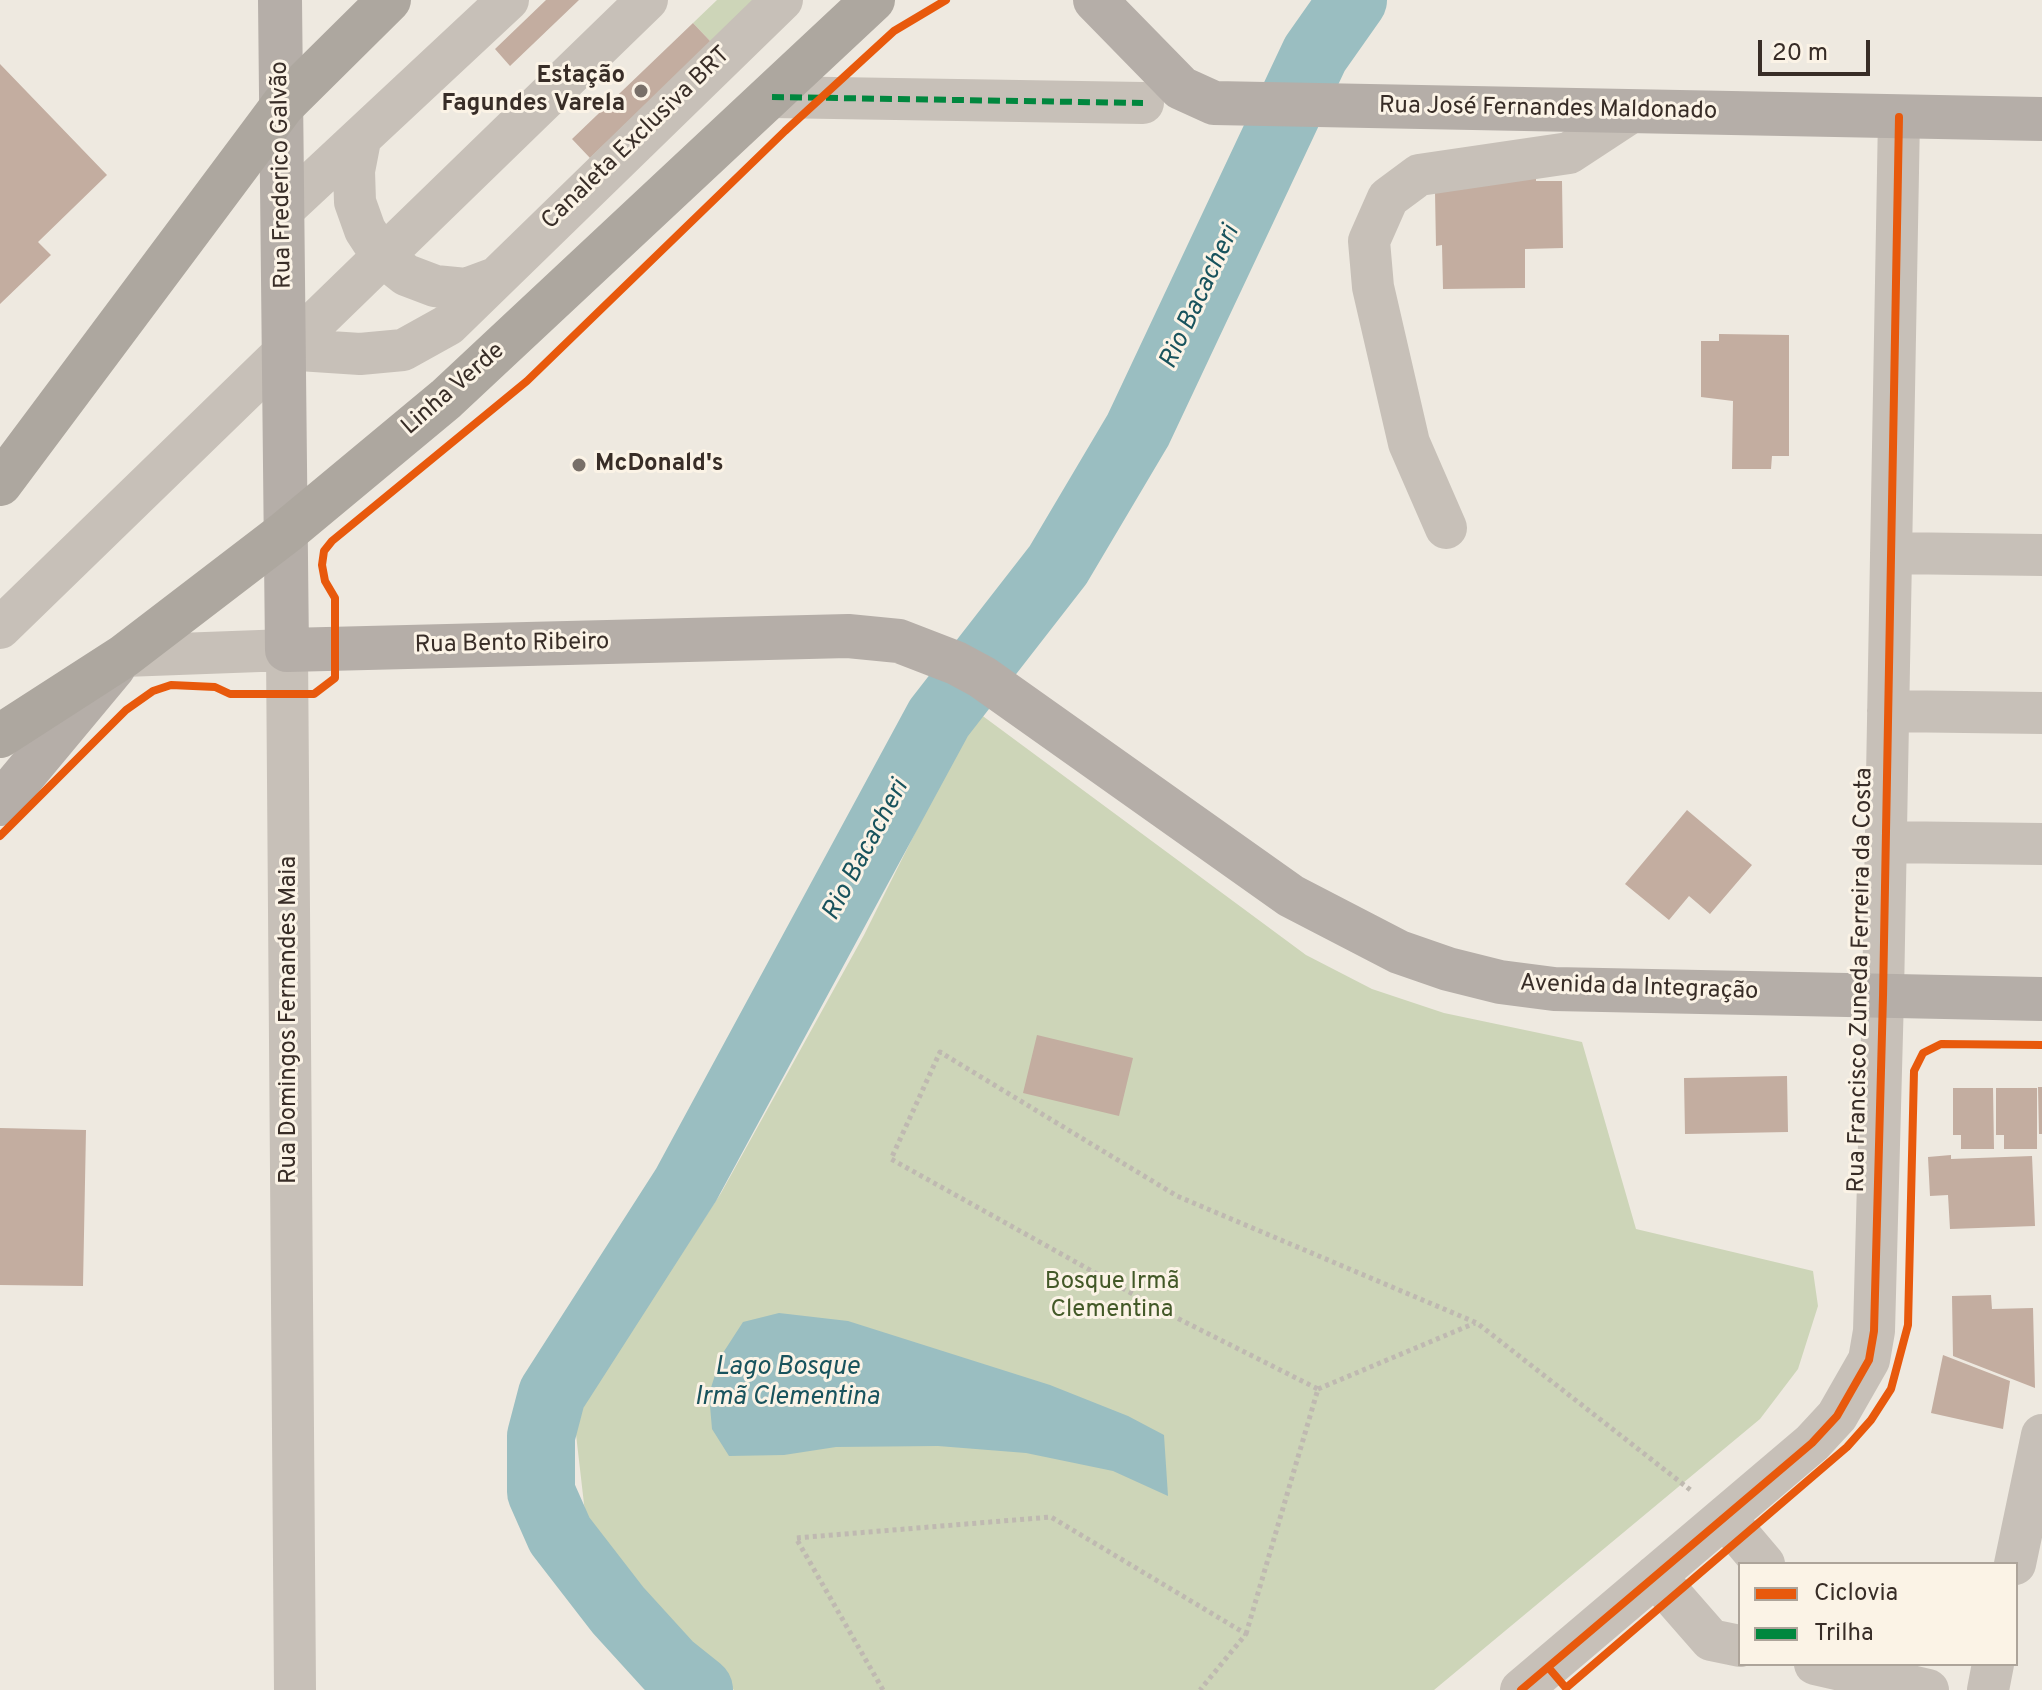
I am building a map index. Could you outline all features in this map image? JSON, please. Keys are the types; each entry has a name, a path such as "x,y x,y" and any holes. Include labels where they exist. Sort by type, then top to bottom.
{"highway":[{"path":"0,484 283,105 389,0"},
{"name":"Linha Verde","path":"0,736 124,656 286,532 509,343 873,0"}],"main road":[{"name":"Rua Frederico Galvão","path":"280,0 284,349"},
{"name":"Rua José Fernandes Maldonado","path":"1095,0 1181,88 1214,103 2042,119"},
{"name":"Rua Domingos Fernandes Maia","path":"284,349 287,650"},
{"path":"0,460 75,386"},
{"name":"Rua Bento Ribeiro","path":"287,650 848,636 899,641"},
{"name":"Avenida da Integração","path":"899,641 956,663 1006,693 1291,896 1399,952 1448,969 1500,982 1554,989 2042,999"},
{"path":"0,804 124,656"}],"street":[{"path":"284,209 508,0"},
{"path":"0,628 647,0"},
{"name":"Canaleta Exclusiva BRT","path":"284,349 360,354 403,350 448,325 782,0"},
{"path":"772,97 1143,103"},
{"path":"1446,528 1409,443 1373,287 1369,241 1388,198 1419,175 1569,153 1633,111"},
{"name":"Rua Francisco Zuneda Ferreira da Costa","path":"1521,1690 1812,1443 1837,1416 1869,1360 1874,1331 1883,996 1899,117"},
{"path":"360,140 354,171 355,202 365,230 382,256 406,275 435,286 466,289 493,279"},
{"path":"1891,553 2042,555"},
{"name":"Rua Bento Ribeiro","path":"124,656 287,650"},
{"name":"Rua Domingos Fernandes Maia","path":"287,650 295,1690"},
{"path":"1888,711 2042,713"},
{"path":"1886,842 2042,844"},
{"path":"2015,1562 2042,1435"},
{"path":"1725,1518 1762,1562"},
{"path":"1655,1576 1711,1640 1738,1646"},
{"path":"1830,1666 1928,1690"},
{"path":"1988,1690 1993,1666"}],"path":[{"path":"1477,1323 1318,1389 1167,1313 891,1159 940,1052 1177,1196 1477,1323 1725,1518"},
{"path":"1200,1690 1246,1634 1318,1389"},
{"path":"883,1690 796,1538 1051,1517 1246,1634"}],"green space":[{"path":"717,0 755,0 711,42 693,23"},
{"name":"Bosque Irmã Clementina","path":"976,711 1306,955 1372,989 1444,1013 1582,1042 1636,1229 1813,1271 1818,1306 1798,1369 1760,1419 1434,1690 734,1690 698,1658 587,1530 574,1417 721,1193 864,935"}],"water":[{"name":"Lago Bosque Irmã Clementina","path":"779,1313 848,1321 1050,1385 1128,1416 1164,1435 1168,1496 1113,1471 1026,1453 938,1446 836,1447 784,1455 729,1456 712,1429 709,1394 721,1356 743,1322"}],"building":[{"name":"Estação Fagundes Varela","path":"546,0 579,0 510,66 495,49"},
{"name":"Estação Fagundes Varela","path":"693,23 711,42 590,158 572,139"},
{"path":"0,64 107,175 38,242 51,255 0,304"},
{"path":"1536,172 1536,181 1562,181 1563,248 1525,249 1525,288 1443,289 1442,245 1436,246 1435,192"},
{"path":"1719,334 1789,335 1789,456 1772,456 1771,469 1732,469 1733,401 1701,397 1701,341 1719,341"},
{"path":"1687,810 1752,865 1710,914 1689,896 1669,920 1625,884"},
{"path":"1037,1035 1133,1058 1119,1116 1023,1093"},
{"path":"1787,1076 1788,1132 1685,1134 1684,1078"},
{"path":"2038,1087 2042,1087 2042,1134 2039,1134"},
{"path":"1953,1088 1993,1088 1994,1149 1961,1149 1961,1135 1953,1135"},
{"path":"1996,1088 2037,1088 2037,1149 2004,1149 2004,1135 1996,1135"},
{"path":"0,1128 86,1130 83,1286 0,1285"},
{"path":"1951,1155 1951,1159 2032,1156 2035,1226 1950,1229 1948,1195 1930,1196 1928,1157"},
{"path":"1991,1295 1992,1309 2033,1308 2035,1388 1953,1356 1952,1296"},
{"path":"1943,1355 2010,1381 2003,1429 1931,1413"}],"waterway":[{"name":"Rio Bacacheri","path":"699,1690 669,1666 618,1610 560,1535 541,1492 541,1436 552,1394 686,1185 939,718 1058,565 1138,430 1315,54 1353,0"}],"marked path":[{"path":"772,97 1143,103"}],"cycle path":[{"path":"0,836 126,710 153,691 171,685 215,687 230,694 314,694 335,678 335,598 325,581 322,565 324,551 332,541 527,381 785,131 894,31 946,0"},
{"path":"1521,1690 1812,1443 1837,1416 1869,1360 1874,1331 1883,996 1899,117"},
{"path":"1548,1667 1566,1688 1847,1447 1871,1420 1891,1389 1908,1325 1914,1071 1923,1053 1941,1044 2042,1045"}],"place":[{"name":"Estação Fagundes Varela","path":"641,91"},
{"name":"McDonald's","path":"579,465"}]}
